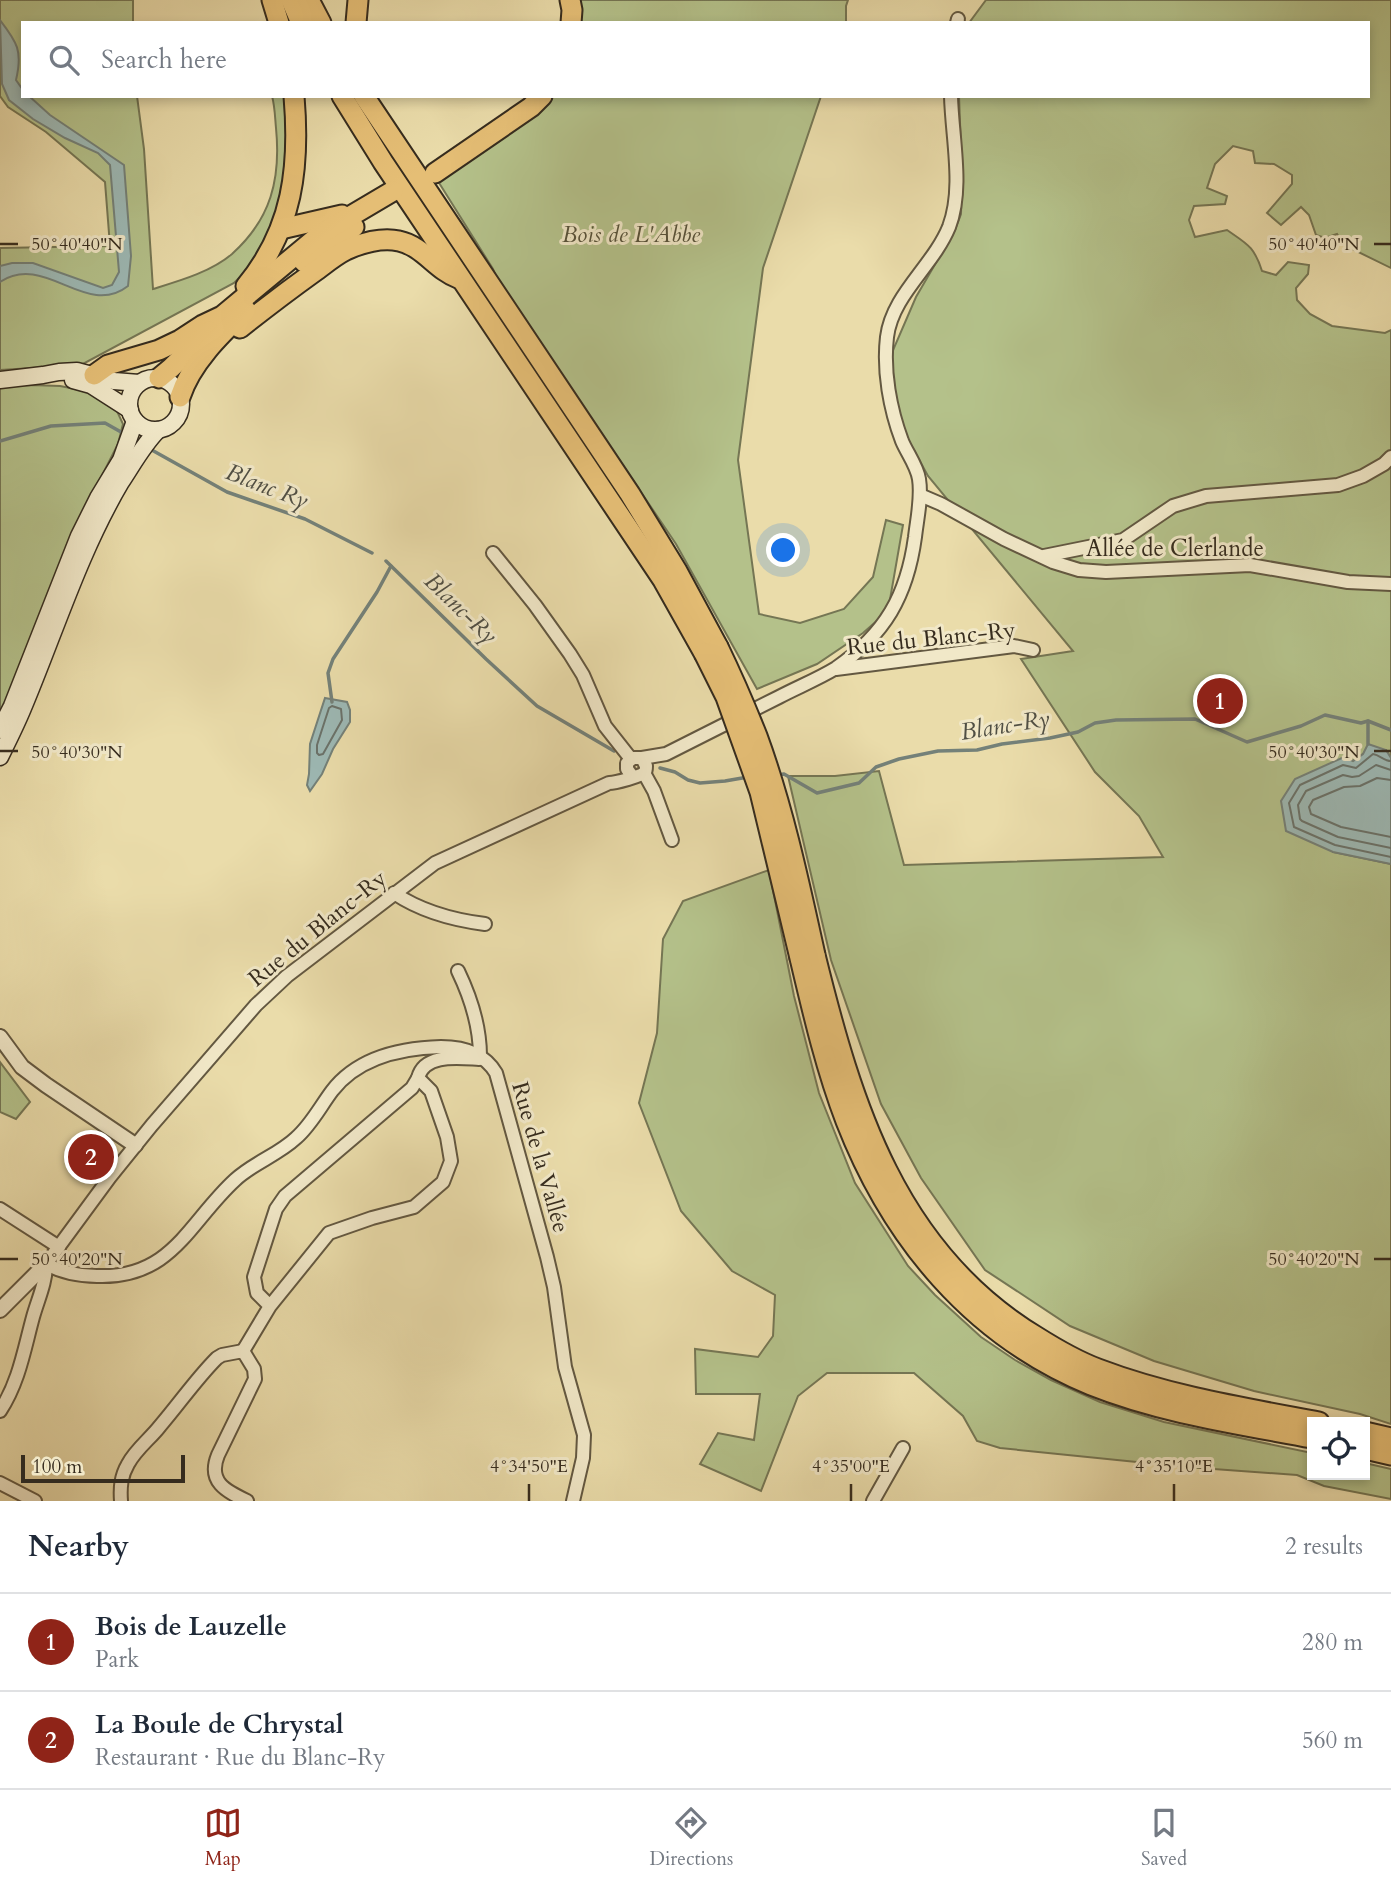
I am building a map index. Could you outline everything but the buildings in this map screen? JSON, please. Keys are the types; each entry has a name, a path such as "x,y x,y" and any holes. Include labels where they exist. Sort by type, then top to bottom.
{"highway":[{"path":"272,0 278,21"},
{"path":"290,0 300,21"},
{"path":"309,0 320,21"},
{"path":"356,21 358,0"},
{"path":"560,0 561,21"},
{"path":"570,0 572,21"},
{"path":"159,378 222,316 253,278 281,229 292,190 296,158 294,98"},
{"path":"343,98 383,162 739,691 758,738 792,851 807,957 829,1070 867,1170 903,1231 935,1274 957,1297 1007,1338 1044,1362 1091,1385 1164,1408 1307,1437"},
{"path":"365,98 630,494 677,571 711,650"},
{"path":"379,98 389,118 397,148"},
{"path":"525,98 492,127 432,170 520,115 540,98"},
{"path":"94,375 108,365 159,350 222,316 322,233 395,194 270,288 237,319 196,364 180,397"},
{"path":"281,229 363,210"},
{"path":"215,342 231,337 277,298 344,251 362,244 384,240 399,241 429,257 448,275 464,281"},
{"path":"807,957 861,1113 881,1161 901,1199 945,1260 978,1293 1012,1323 1052,1347 1096,1368 1166,1391 1307,1420"},
{"path":"1370,1433 1391,1438"},
{"path":"1370,1450 1391,1455"}],"main road":[{"path":"0,380 77,371 139,383 159,378 176,388 181,406 173,423 150,429 142,426 132,415 91,385 43,375"},
{"path":"0,730 79,536 121,460 132,415 131,395 139,383"},
{"path":"0,757 89,542 132,464 158,429"}],"street":[{"name":"Rue du Blanc-Ry","path":"0,1411 19,1373 45,1281 46,1264 135,1145 267,994 312,956 440,860 609,783 618,782 637,766 662,758 834,669 867,644 892,611 909,574 920,495 919,478 904,445 888,385 888,329 894,314 937,251 955,207 956,175 951,98"},
{"name":"Allée de Clerlande","path":"1044,556 1123,540 1173,506 1206,495 1338,485 1363,476 1391,457"},
{"name":"Allée de Clerlande","path":"920,495 1058,564 1091,572 1250,565 1348,582 1391,584"},
{"path":"493,553 570,654 583,675 605,726 654,791 672,840"},
{"name":"Rue du Blanc-Ry","path":"834,669 1014,646 1033,650"},
{"path":"394,893 436,914 485,924"},
{"path":"458,971 472,1005 482,1057"},
{"path":"0,1037 22,1067 135,1145"},
{"path":"0,1310 46,1264 71,1275 104,1277 150,1266 167,1255 223,1191 241,1174 299,1136 335,1087 362,1066 388,1054 409,1049 448,1047 482,1057"},
{"path":"270,1306 257,1293 254,1277 276,1209 285,1196 412,1088 426,1064 482,1057"},
{"name":"Rue de la Vallée","path":"482,1057 496,1073 554,1287 565,1367 584,1435 583,1458 573,1501"},
{"path":"121,1501 123,1474 134,1454 217,1358 243,1351 270,1306 329,1234 372,1218 414,1207 443,1182 452,1161 447,1137 431,1091 418,1077"},
{"path":"0,1209 59,1247"},
{"path":"243,1351 254,1368 256,1379 218,1454 215,1472 218,1481 226,1490 247,1501"},
{"path":"873,1501 903,1448"},
{"path":"0,1483 36,1501"}],"green space":[{"path":"0,0 133,0 133,21 21,21 21,98 137,98 144,149 153,289 194,275 224,260 256,227 275,181 277,147 272,98 285,98 288,119 284,196 259,254 234,283 81,365 0,370 0,248 110,246 105,182 46,132 8,107 0,96"},
{"path":"575,0 848,0 846,21 576,21"},
{"path":"986,0 1391,0 1391,268 1344,245 1337,234 1325,238 1316,235 1309,215 1301,207 1281,225 1267,213 1292,184 1292,175 1274,164 1255,163 1253,151 1233,146 1215,164 1207,188 1227,196 1225,204 1194,206 1189,220 1195,237 1227,230 1240,239 1253,251 1262,271 1276,275 1288,262 1309,265 1308,274 1296,288 1297,300 1310,314 1332,326 1385,333 1391,330 1391,758 1386,750 1363,754 1353,761 1344,757 1334,763 1333,852 1391,864 1391,1424 1360,1414 1254,1391 1154,1361 1070,1326 985,1270 921,1178 881,1104 831,960 788,776 835,776 879,771 904,865 1163,857 1139,816 1095,772 1021,659 1073,651 928,476 899,423 887,364 916,297 955,230 961,214 959,98 1370,98 1370,21 970,21"},
{"name":"Bois de L'Abbe","path":"543,98 820,98 763,268 738,460 759,614 800,623 844,609 873,577 886,520 903,525 888,611 863,633 817,664 757,689 676,544 498,281 436,178"},
{"path":"0,386 60,386 86,391 116,409 123,424 118,444 91,497 0,717"},
{"path":"769,870 794,996 819,1093 855,1183 908,1266 935,1295 981,1337 1051,1380 1100,1402 1164,1422 1307,1452 1307,1479 1297,1475 1000,1448 977,1441 963,1416 914,1373 827,1373 798,1396 761,1491 700,1464 718,1433 754,1440 760,1394 696,1394 695,1349 758,1357 773,1336 775,1295 732,1271 681,1211 639,1103 657,1033 663,939 683,901"},
{"path":"0,1062 30,1102 16,1119 0,1112"},
{"path":"1370,1464 1391,1469 1391,1499 1324,1486 1309,1480 1370,1480"}],"water":[{"path":"0,20 17,47 19,61 16,80 21,87 21,98 31,98 50,115 124,165 131,256 128,286 112,294 97,295 33,275 17,275 0,282 0,266 12,263 33,263 103,288 112,285 119,272 110,165 98,153 33,119 9,100 2,84"},
{"path":"325,698 347,702 350,722 310,791 307,785 310,744"},
{"path":"1368,744 1386,750 1391,758 1391,864 1333,852 1286,831 1281,801 1295,779 1344,757 1353,761 1363,754"}],"waterway":[{"name":"Blanc Ry","path":"0,441 51,426 105,423 121,432"},
{"name":"Blanc Ry","path":"150,449 227,492 305,519 372,553"},
{"name":"Blanc-Ry","path":"386,561 537,706 614,751"},
{"path":"332,702 328,673 333,659 391,566"},
{"name":"Blanc-Ry","path":"777,775 784,774 817,793 859,783 876,767 899,759 938,751 977,750 1050,738 1078,732 1095,723 1116,720 1195,719 1247,742 1301,726 1325,715 1361,723 1368,721 1391,730"},
{"path":"1368,721 1368,744"},
{"name":"Blanc-Ry","path":"660,768 700,783 748,777"}],"place":[{"name":"Bois de Lauzelle","path":"1220,701"},
{"name":"La Boule de Chrystal","path":"91,1157"}]}
